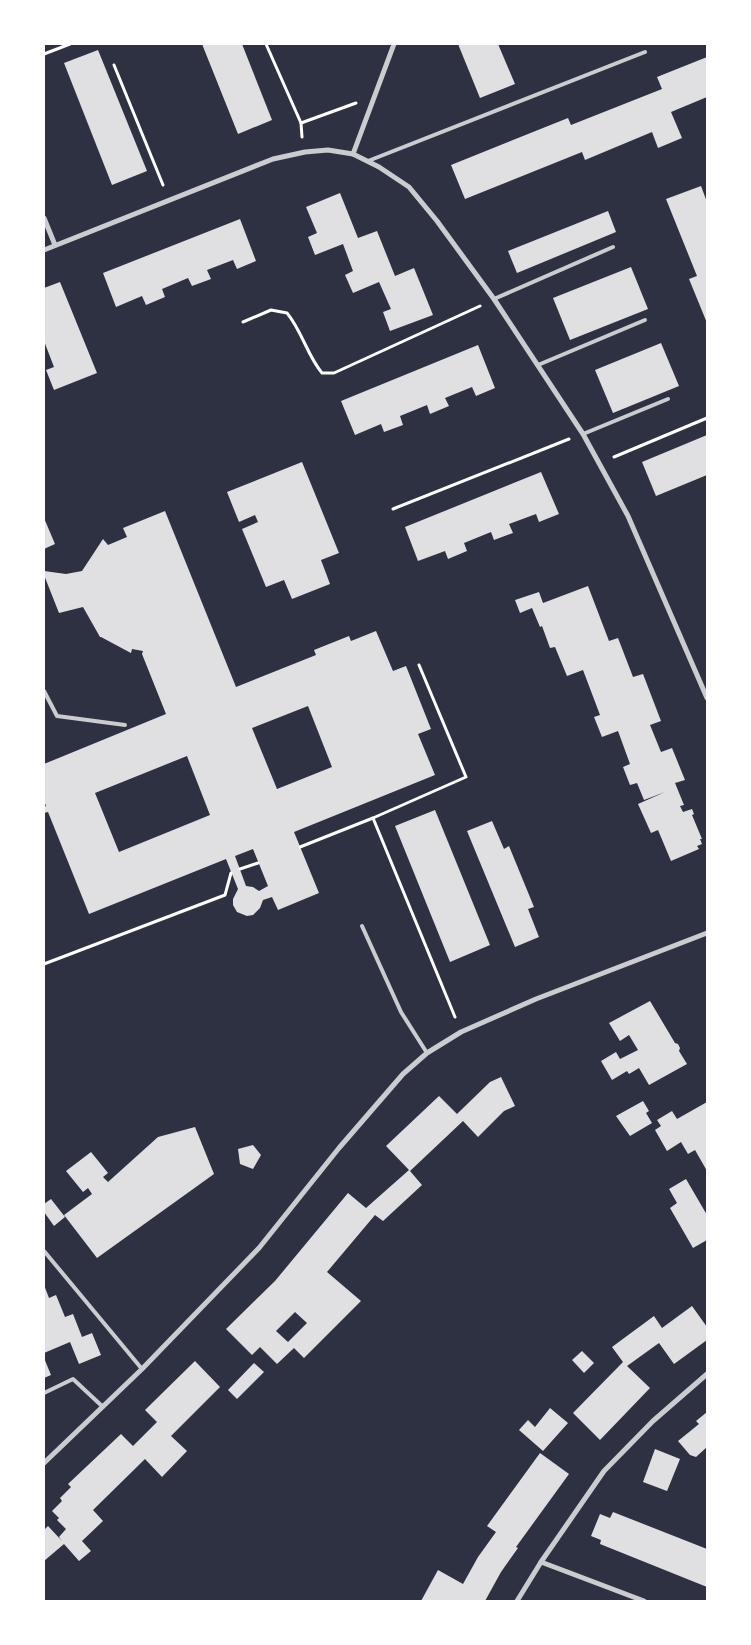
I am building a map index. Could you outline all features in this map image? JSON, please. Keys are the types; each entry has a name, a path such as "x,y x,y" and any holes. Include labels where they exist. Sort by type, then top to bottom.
{"street":[{"path":"353,154 394,44"},
{"path":"44,250 274,159 305,152 328,150 353,154 409,188 437,221 494,300 583,434 628,516 707,698"},
{"path":"44,218 55,245"},
{"path":"44,1463 142,1369 259,1248 339,1148 403,1074 427,1053 460,1032 536,999 707,933"},
{"path":"518,1601 541,1562 604,1471 653,1421 707,1374"},
{"path":"541,1562 644,1601"}],"lane":[{"path":"368,162 645,52"},
{"path":"494,300 612,247"},
{"path":"538,365 645,320"},
{"path":"583,434 668,399"},
{"path":"44,691 57,716 125,725"},
{"path":"362,926 401,1012 427,1053"},
{"path":"44,1251 142,1369"},
{"path":"44,1393 73,1378 104,1407"}],"path":[{"path":"44,54 70,44"},
{"path":"266,44 301,123 356,103 371,105"},
{"path":"114,65 169,199"},
{"path":"243,322 271,310 287,313 296,324 314,363 322,373 334,374 494,300"},
{"path":"600,464 707,418"},
{"path":"393,509 583,434"},
{"path":"300,846 373,818 466,777 419,665"},
{"path":"373,818 460,1032"},
{"path":"240,870 258,863"},
{"path":"44,964 225,895 231,873"}],"building":[{"path":"202,44 242,44 272,120 238,134"},
{"path":"458,44 498,44 515,84 480,98"},
{"path":"98,50 147,171 112,185 64,63"},
{"path":"707,57 707,97 671,112 682,138 658,148 652,132 585,160 582,152 465,199 451,165 568,118 571,125 662,89 657,77"},
{"path":"701,186 707,202 707,323 689,279 697,276 666,199"},
{"path":"340,193 358,238 377,231 395,276 414,268 433,315 390,331 383,312 391,309 379,282 353,293 345,275 353,271 343,244 315,255 308,237 317,233 306,207"},
{"path":"608,211 616,232 517,273 508,251"},
{"path":"240,219 256,261 237,269 233,260 207,270 211,279 192,286 188,278 162,289 165,297 146,305 142,296 116,307 103,273"},
{"path":"631,267 648,309 570,340 553,298"},
{"path":"60,282 97,373 54,390 46,370 54,367 44,341 44,288"},
{"path":"661,343 679,386 613,413 595,370"},
{"path":"478,345 495,388 476,396 472,387 445,398 449,406 430,414 427,405 400,416 403,425 384,432 381,424 355,435 341,401"},
{"path":"707,435 707,475 656,496 642,462"},
{"path":"302,462 339,553 321,560 330,584 292,599 284,580 266,587 242,529 258,522 255,515 239,522 227,492"},
{"path":"541,472 559,514 539,522 536,514 509,524 513,533 494,540 491,532 464,543 467,551 448,559 445,551 418,561 405,527"},
{"path":"165,511 236,687 316,655 314,650 349,636 351,641 376,631 393,671 406,666 431,729 418,734 435,775 294,832 319,893 278,910 272,897 263,900 260,908 253,915 247,916 237,912 233,905 233,899 238,889 226,859 89,914 48,812 44,813 44,807 46,806 44,801 44,764 166,714 142,654 143,651 132,649 131,653 100,637 83,607 59,613 44,571 66,574 82,571 103,539 108,545 127,537 123,528","holes":["308,706 332,767 277,789 252,728","187,756 210,815 119,852 95,793","253,849 268,886 259,891 253,887 246,886 235,856"]},
{"path":"44,518 55,544 44,549"},
{"path":"588,586 609,641 618,638 633,677 643,674 661,721 650,725 661,752 672,748 685,780 675,783 684,805 680,806 683,812 692,809 694,814 692,815 702,839 700,839 702,844 697,846 699,849 671,861 658,830 651,833 638,804 665,792 644,800 637,783 630,785 623,767 630,764 618,731 602,737 594,717 600,715 583,670 567,676 555,647 550,648 542,626 540,627 532,608 520,613 515,600 539,592 543,603"},
{"path":"435,810 490,945 450,962 395,826"},
{"path":"492,821 504,849 509,846 534,907 528,909 539,937 515,947 467,831"},
{"path":"650,1001 675,1043 678,1044 679,1051 687,1064 649,1085 639,1068 629,1074 627,1071 612,1080 601,1061 616,1052 620,1059 638,1050 629,1035 620,1041 609,1023"},
{"path":"501,1077 515,1106 504,1111 478,1137 463,1121 410,1171 422,1185 383,1221 375,1215 327,1272 361,1301 304,1358 294,1348 277,1364 260,1347 252,1355 226,1329 275,1281 348,1193 366,1208 409,1170 386,1146 439,1096 457,1114 490,1082","holes":["295,1312 307,1323 288,1342 276,1331"]},
{"path":"643,1101 649,1111 646,1113 652,1123 630,1136 616,1116"},
{"path":"707,1102 707,1171 695,1150 688,1154 681,1142 667,1151 655,1130 661,1126 657,1120 672,1111 677,1119"},
{"path":"195,1127 214,1174 97,1258 64,1215 92,1194 88,1188 83,1192 66,1171 91,1152 108,1173 103,1177 108,1182 158,1137"},
{"path":"253,1145 261,1155 253,1169 240,1164 238,1149"},
{"path":"686,1179 707,1215 707,1240 693,1248 670,1208 677,1203 669,1189"},
{"path":"51,1199 65,1217 54,1226 44,1212 44,1204"},
{"path":"44,1285 49,1298 56,1295 65,1317 73,1314 82,1337 92,1333 101,1355 79,1364 70,1342 44,1353"},
{"path":"692,1306 707,1327 707,1340 674,1364 659,1343 627,1366 650,1388 600,1440 573,1413 623,1362 612,1347 654,1316 662,1328"},
{"path":"582,1351 594,1363 584,1373 572,1360"},
{"path":"44,1358 51,1375 44,1378"},
{"path":"195,1361 220,1387 171,1436 187,1451 162,1477 145,1459 93,1510 103,1521 82,1541 91,1551 79,1561 64,1544 44,1561 44,1530 48,1526 62,1541 59,1537 66,1529 57,1520 59,1518 52,1511 62,1501 60,1498 71,1487 68,1484 121,1434 133,1446 157,1422 145,1410"},
{"path":"254,1363 264,1372 237,1399 228,1390"},
{"path":"550,1408 568,1423 543,1451 519,1430 528,1420 535,1427"},
{"path":"707,1412 707,1447 696,1457 690,1455 678,1441 699,1424 696,1421"},
{"path":"655,1449 680,1459 667,1491 643,1482"},
{"path":"540,1453 569,1474 516,1547 518,1548 501,1572 485,1601 421,1601 438,1570 463,1584 478,1557 496,1532 487,1526"},
{"path":"613,1512 707,1549 707,1587 600,1544 601,1540 591,1536 600,1514 610,1518"}]}
